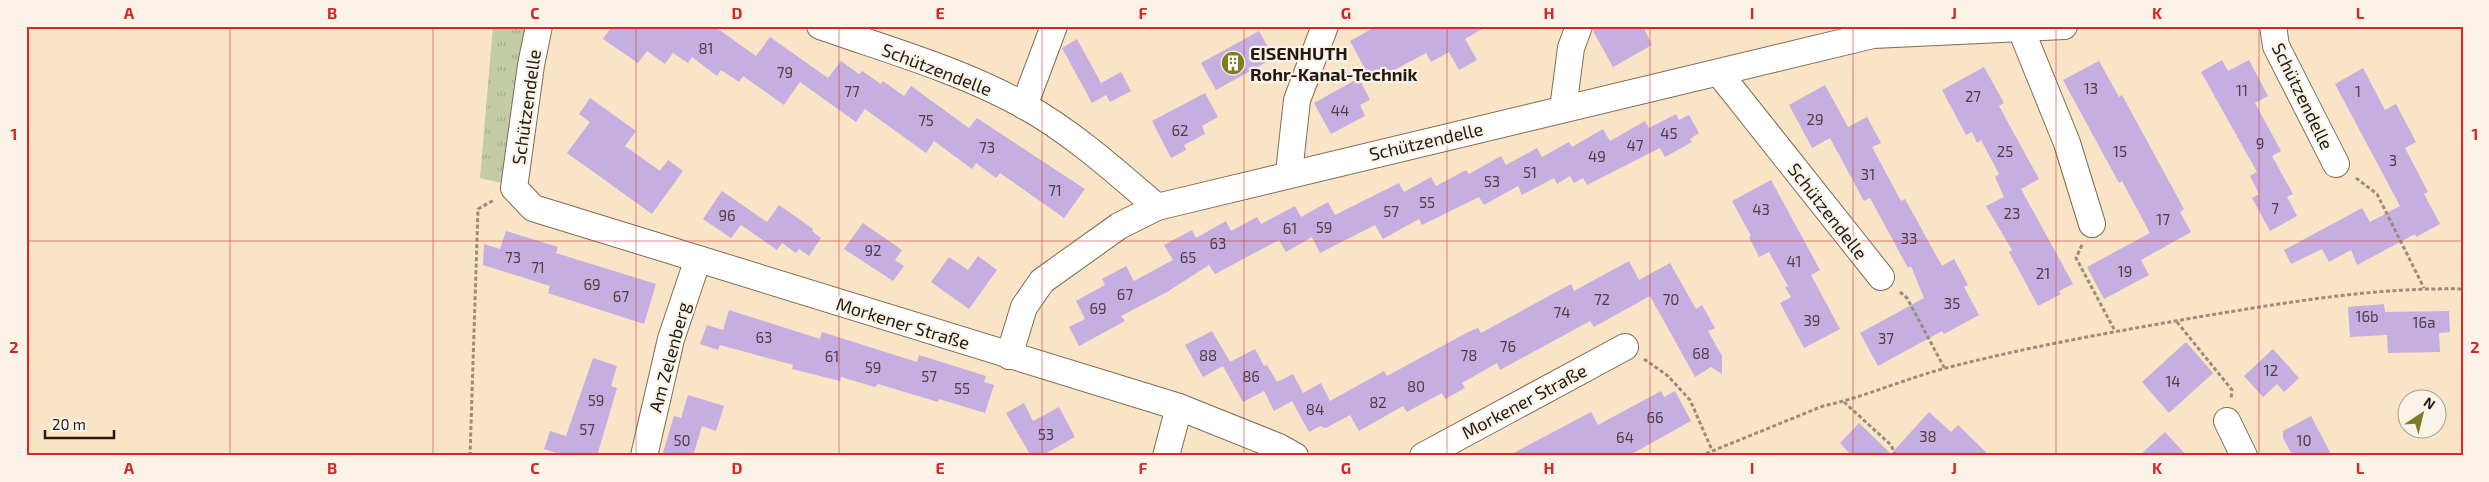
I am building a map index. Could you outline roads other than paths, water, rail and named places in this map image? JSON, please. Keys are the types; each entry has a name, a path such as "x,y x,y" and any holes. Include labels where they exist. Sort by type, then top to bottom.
{"street":[{"name":"Schützendelle","path":"514,188 530,65 539,26"},
{"name":"Schützendelle","path":"820,26 968,78 1024,106 1099,157 1157,207"},
{"path":"1024,106 1054,26"},
{"path":"1289,173 1297,100 1325,26"},
{"path":"1563,109 1571,48 1579,26"},
{"name":"Schützendelle","path":"1009,356 1024,307 1042,281 1119,226 1157,207 1289,173 1719,73 1873,31 2064,26"},
{"name":"Schützendelle","path":"2272,26 2276,46 2336,164"},
{"path":"2020,28 2067,143 2092,224"},
{"name":"Schützendelle","path":"1719,73 1881,278"},
{"name":"Morkener Straße","path":"514,188 533,208 1178,407 1279,447 1295,456"},
{"name":"Am Zelenberg","path":"644,456 671,339 698,259"},
{"name":"Morkener Straße","path":"1423,456 1625,347"},
{"path":"1166,456 1178,407"},
{"path":"2228,421 2244,456"}],"place":[{"name":"EISENHUTH Rohr-Kanal-Technik","path":"1233,63"}]}
